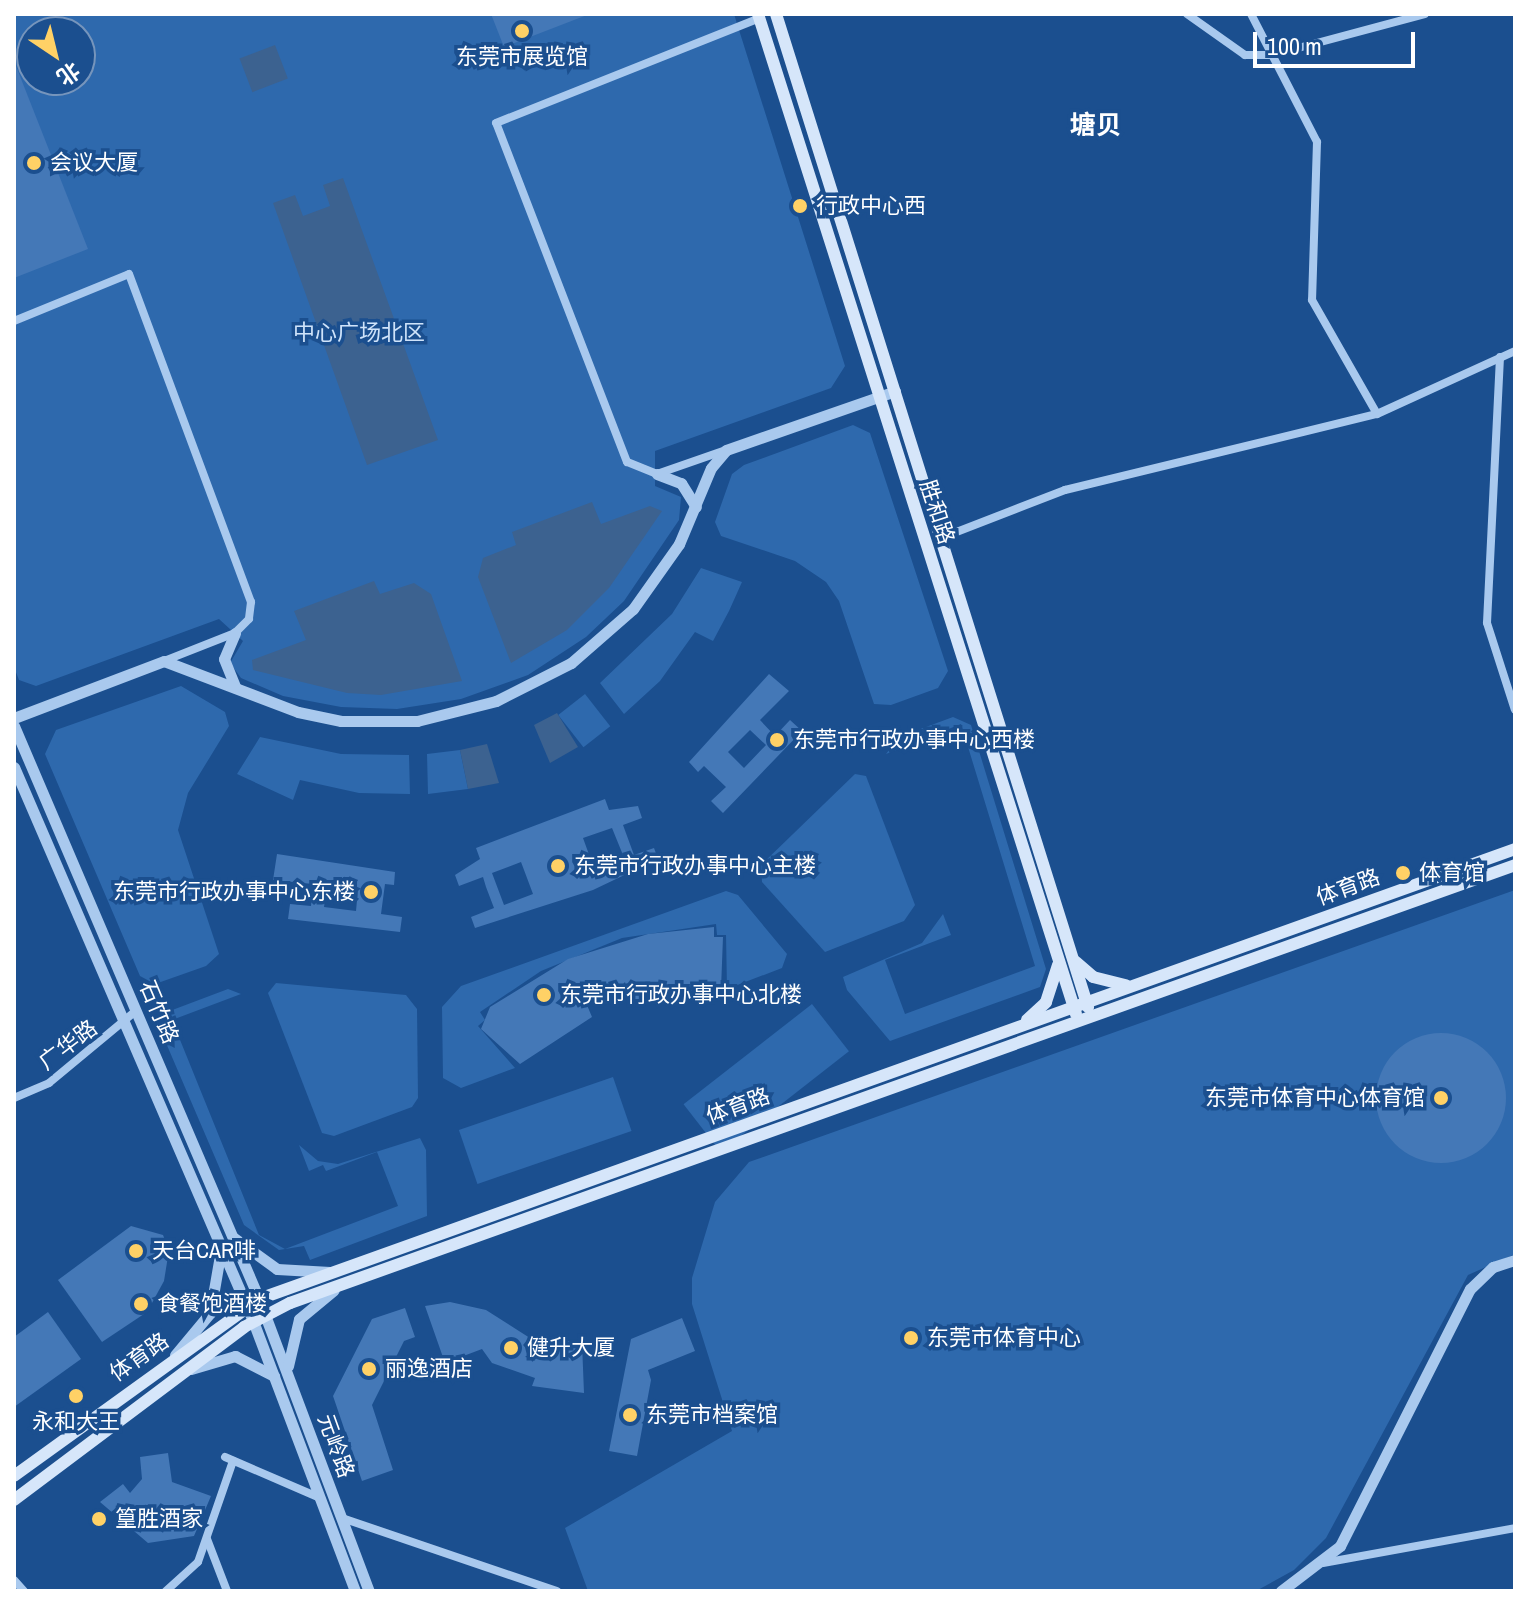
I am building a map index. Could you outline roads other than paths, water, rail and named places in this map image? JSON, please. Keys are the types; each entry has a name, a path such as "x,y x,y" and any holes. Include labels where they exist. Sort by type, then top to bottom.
{"main road":[{"name":"胜和路","path":"776,14 1092,1017"},
{"name":"胜和路","path":"759,16 1078,1022"},
{"name":"体育路","path":"14,1476 170,1359 259,1299 1515,849"},
{"name":"体育路","path":"14,1500 259,1318 1515,865"},
{"path":"1074,956 1102,981 1141,983"},
{"path":"1014,1028 1046,1002 1058,962"}],"street":[{"path":"1187,14 1245,55 1272,55 1425,14"},
{"path":"1251,14 1317,142 1312,300 1377,414"},
{"path":"696,507 681,483 636,470 620,452 496,123 759,16"},
{"path":"14,321 129,274 249,592 249,619 235,633 14,718"},
{"path":"941,538 1065,490 1377,414 1515,351"},
{"path":"1500,357 1487,623 1515,710"},
{"path":"657,474 895,391"},
{"path":"164,661 298,712 376,723 448,716 519,692 571,663 633,609 665,566 696,507 711,468 726,450"},
{"path":"235,633 224,666 239,691"},
{"name":"石竹路","path":"14,726 259,1299 259,1318"},
{"path":"14,759 21,748"},
{"name":"石竹路","path":"14,767 247,1308 259,1318"},
{"name":"广华路","path":"14,1098 49,1083 137,1010"},
{"path":"231,1235 277,1269 335,1272"},
{"path":"170,1359 210,1313 221,1273 219,1242"},
{"path":"1281,1591 1323,1563 1340,1546 1470,1289 1493,1267 1515,1260"},
{"path":"180,1374 235,1356 283,1377 299,1319 340,1287"},
{"name":"元岭路","path":"259,1318 369,1591"},
{"name":"元岭路","path":"283,1377 321,1499 355,1591"},
{"path":"166,1591 198,1562 229,1459 321,1499"},
{"path":"342,1518 557,1591"},
{"path":"1323,1563 1515,1528"},
{"path":"206,1538 227,1591"},
{"path":"14,1580 24,1591"}],"place":[{"name":"东莞市展览馆","path":"522,31"},
{"name":"会议大厦","path":"34,163"},
{"name":"行政中心西","path":"800,206"},
{"name":"东莞市行政办事中心西楼","path":"777,740"},
{"name":"东莞市行政办事中心主楼","path":"558,866"},
{"name":"体育馆","path":"1403,873"},
{"name":"东莞市行政办事中心东楼","path":"371,892"},
{"name":"东莞市行政办事中心北楼","path":"544,995"},
{"name":"东莞市体育中心体育馆","path":"1441,1098"},
{"name":"天台CAR啡","path":"136,1251"},
{"name":"食餐饱酒楼","path":"141,1304"},
{"name":"东莞市体育中心","path":"911,1338"},
{"name":"健升大厦","path":"511,1348"},
{"name":"丽逸酒店","path":"369,1369"},
{"name":"永和大王","path":"76,1396"},
{"name":"东莞市档案馆","path":"630,1415"},
{"name":"篁胜酒家","path":"99,1519"}],"district":[{"name":"塘贝","path":"1096,125"}],"park label":[{"name":"中心广场北区","path":"359,333"}]}
